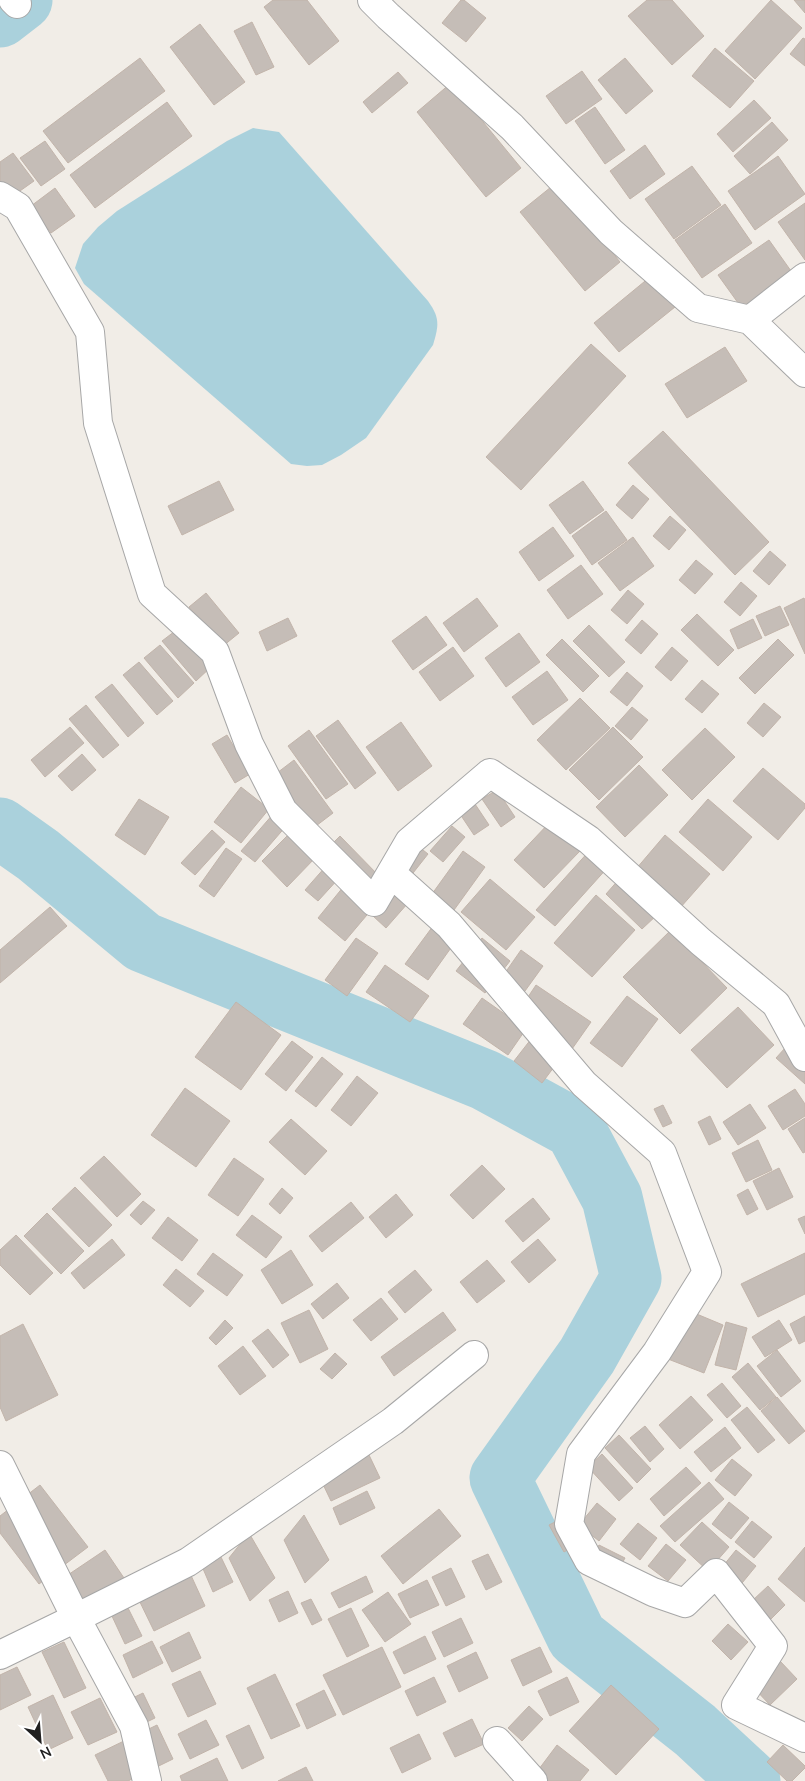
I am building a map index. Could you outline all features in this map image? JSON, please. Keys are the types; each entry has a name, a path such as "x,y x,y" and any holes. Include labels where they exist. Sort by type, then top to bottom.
{"street":[{"path":"372,0 512,127 611,232 698,308 750,320 805,373"},
{"path":"0,196 18,207 90,332 98,422 152,594 215,652 249,744 284,811 374,902 409,842 490,773 589,840 701,942 776,1004 805,1057"},
{"path":"750,320 805,277"},
{"path":"391,873 449,925 584,1084 662,1154 707,1272 657,1352 581,1454 569,1524 588,1561 653,1592 685,1603 716,1573 773,1646 736,1705 805,1738"},
{"path":"0,1655 188,1562 393,1421 474,1355"},
{"path":"0,1465 76,1618 134,1726 147,1781"},
{"path":"497,1742 533,1781"}],"water":[{"path":"253,128 279,132 428,301 435,312 437,327 433,345 366,438 322,465 291,464 84,284 75,268 83,244 98,227 117,211 227,141"}],"building":[{"path":"273,0 307,0 339,41 309,65 264,7"},
{"path":"461,0 464,0 486,18 466,42 442,23"},
{"path":"647,0 672,0 704,36 672,65 628,16"},
{"path":"771,0 802,28 755,79 725,51"},
{"path":"794,0 805,0 805,13"},
{"path":"252,22 274,67 256,75 234,31"},
{"path":"200,24 245,82 214,105 170,47"},
{"path":"803,38 805,39 805,66 790,54"},
{"path":"715,48 754,81 730,108 692,76"},
{"path":"140,58 165,91 68,163 43,131"},
{"path":"625,58 653,91 626,114 598,80"},
{"path":"582,71 602,99 566,124 546,96"},
{"path":"398,72 408,83 372,113 363,102"},
{"path":"451,83 521,168 486,197 417,112"},
{"path":"754,100 771,118 733,152 717,134"},
{"path":"167,102 192,136 95,208 70,175"},
{"path":"595,107 625,150 605,164 575,121"},
{"path":"772,122 788,140 750,174 734,156"},
{"path":"45,141 65,169 41,186 20,158"},
{"path":"645,145 665,174 630,199 610,171"},
{"path":"13,153 34,181 10,198 0,185 0,162"},
{"path":"778,156 805,194 755,230 728,191"},
{"path":"692,166 721,205 674,239 645,199"},
{"path":"556,183 620,262 585,291 520,212"},
{"path":"55,188 75,216 51,233 31,206"},
{"path":"805,203 805,260 778,222"},
{"path":"725,204 752,243 702,278 675,240"},
{"path":"769,240 796,278 746,314 718,275"},
{"path":"650,277 675,307 619,352 594,323"},
{"path":"591,344 626,376 521,490 486,457"},
{"path":"725,347 747,381 687,418 665,384"},
{"path":"663,431 769,542 735,575 628,463"},
{"path":"219,481 234,510 182,535 168,506"},
{"path":"583,481 604,510 570,534 549,505"},
{"path":"633,485 649,499 632,519 616,505"},
{"path":"606,511 627,540 592,565 572,536"},
{"path":"670,516 686,530 669,550 653,536"},
{"path":"553,527 574,556 539,581 519,552"},
{"path":"633,537 654,566 620,591 598,563"},
{"path":"770,551 786,565 769,585 753,571"},
{"path":"696,560 713,574 695,594 679,580"},
{"path":"581,565 603,594 568,619 547,590"},
{"path":"741,582 757,596 740,616 724,602"},
{"path":"628,590 644,604 627,624 611,610"},
{"path":"206,593 239,633 223,646 189,607"},
{"path":"477,598 498,626 464,652 443,623"},
{"path":"804,598 805,600 805,654 784,608"},
{"path":"780,606 789,625 765,636 756,616"},
{"path":"697,614 734,650 718,666 681,630"},
{"path":"426,616 447,645 413,670 392,641"},
{"path":"288,618 297,636 267,651 259,632"},
{"path":"753,619 762,638 738,649 730,630"},
{"path":"642,620 658,634 641,654 625,640"},
{"path":"589,625 625,662 609,677 573,641"},
{"path":"179,628 212,666 196,681 162,641"},
{"path":"519,633 540,662 506,687 485,658"},
{"path":"562,639 599,676 583,692 546,655"},
{"path":"778,639 794,655 755,694 739,678"},
{"path":"160,645 194,683 178,698 144,658"},
{"path":"453,647 474,676 440,701 419,672"},
{"path":"672,647 688,661 671,681 655,667"},
{"path":"139,662 173,701 157,715 123,675"},
{"path":"547,671 568,700 533,725 512,697"},
{"path":"627,672 643,686 627,706 610,692"},
{"path":"702,680 719,694 702,713 685,699"},
{"path":"112,684 144,723 128,737 95,697"},
{"path":"580,698 610,728 566,770 537,740"},
{"path":"764,703 781,717 763,737 747,723"},
{"path":"86,705 119,745 103,758 69,719"},
{"path":"632,707 648,720 631,740 615,726"},
{"path":"338,720 376,773 355,789 316,736"},
{"path":"401,722 432,766 398,791 366,747"},
{"path":"70,727 84,743 45,777 31,760"},
{"path":"613,727 643,757 599,800 569,770"},
{"path":"705,728 735,757 692,800 662,770"},
{"path":"309,730 348,784 326,799 288,746"},
{"path":"227,735 250,774 235,783 212,744"},
{"path":"82,754 96,770 72,791 58,776"},
{"path":"294,760 333,813 312,829 273,776"},
{"path":"639,765 668,795 625,837 596,807"},
{"path":"763,768 805,804 805,808 778,840 733,801"},
{"path":"241,787 269,809 241,843 214,822"},
{"path":"497,790 515,817 501,827 482,799"},
{"path":"471,798 489,825 474,835 456,808"},
{"path":"139,799 169,817 145,855 115,835"},
{"path":"708,799 752,837 723,871 679,832"},
{"path":"274,813 287,825 255,862 241,851"},
{"path":"550,822 580,851 544,888 514,860"},
{"path":"452,826 465,837 443,862 430,851"},
{"path":"212,830 225,842 195,875 181,863"},
{"path":"291,832 316,857 287,887 262,861"},
{"path":"665,835 710,874 680,908 636,869"},
{"path":"340,836 380,877 369,888 329,847"},
{"path":"418,846 428,854 402,887 392,880"},
{"path":"226,848 242,859 214,897 199,886"},
{"path":"591,849 609,866 555,926 536,910"},
{"path":"463,851 485,867 454,910 432,894"},
{"path":"327,865 340,877 318,901 305,890"},
{"path":"621,877 658,914 642,929 606,894"},
{"path":"490,879 535,917 506,950 461,912"},
{"path":"344,886 372,909 345,941 318,918"},
{"path":"395,891 408,903 386,928 373,916"},
{"path":"596,895 635,930 592,977 554,943"},
{"path":"50,907 67,926 0,983 0,950"},
{"path":"436,922 458,938 428,980 405,964"},
{"path":"671,930 727,988 680,1034 623,977"},
{"path":"356,938 378,953 347,996 325,980"},
{"path":"482,938 510,961 485,993 456,971"},
{"path":"521,950 543,966 512,1009 491,993"},
{"path":"385,965 429,996 410,1022 366,992"},
{"path":"536,985 591,1022 572,1049 518,1012"},
{"path":"627,996 658,1019 622,1067 590,1043"},
{"path":"482,998 526,1029 508,1055 463,1024"},
{"path":"236,1002 281,1035 241,1090 195,1057"},
{"path":"738,1007 774,1045 727,1088 691,1050"},
{"path":"805,1026 805,1084 776,1058"},
{"path":"535,1034 563,1055 542,1083 514,1061"},
{"path":"292,1041 313,1057 286,1091 265,1074"},
{"path":"322,1057 343,1074 316,1107 295,1091"},
{"path":"357,1076 378,1093 351,1126 331,1110"},
{"path":"185,1088 230,1121 196,1167 151,1135"},
{"path":"795,1089 805,1104 805,1116 783,1130 768,1106"},
{"path":"750,1104 766,1128 738,1145 723,1122"},
{"path":"663,1105 672,1123 663,1127 654,1109"},
{"path":"710,1116 721,1139 709,1145 698,1122"},
{"path":"805,1118 805,1152 803,1153 788,1129"},
{"path":"291,1119 327,1151 305,1175 269,1142"},
{"path":"758,1140 772,1170 746,1182 732,1153"},
{"path":"104,1156 141,1194 117,1217 80,1178"},
{"path":"234,1158 264,1179 238,1216 208,1195"},
{"path":"482,1165 505,1189 473,1219 450,1195"},
{"path":"779,1168 793,1197 767,1210 753,1181"},
{"path":"75,1187 112,1225 89,1247 52,1209"},
{"path":"282,1188 293,1198 280,1214 269,1204"},
{"path":"748,1189 758,1209 747,1215 737,1195"},
{"path":"396,1194 413,1215 386,1238 369,1217"},
{"path":"533,1198 550,1219 523,1242 505,1221"},
{"path":"143,1201 155,1210 141,1225 130,1215"},
{"path":"351,1202 364,1218 322,1252 309,1236"},
{"path":"47,1213 84,1251 61,1274 24,1236"},
{"path":"252,1215 282,1237 266,1258 236,1235"},
{"path":"805,1216 805,1234 798,1219"},
{"path":"168,1217 198,1240 182,1261 152,1238"},
{"path":"16,1235 53,1273 30,1295 0,1265 0,1250"},
{"path":"112,1239 125,1255 84,1289 71,1273"},
{"path":"538,1239 556,1260 529,1283 511,1262"},
{"path":"291,1250 313,1285 282,1304 261,1270"},
{"path":"213,1253 243,1275 227,1296 197,1274"},
{"path":"805,1253 805,1294 758,1317 741,1284"},
{"path":"487,1260 505,1281 477,1303 460,1282"},
{"path":"176,1269 204,1291 190,1307 163,1285"},
{"path":"415,1270 432,1290 405,1313 388,1292"},
{"path":"337,1283 349,1298 323,1319 311,1304"},
{"path":"381,1298 398,1319 371,1341 353,1320"},
{"path":"309,1310 328,1349 300,1363 281,1323"},
{"path":"687,1310 723,1325 704,1373 668,1359"},
{"path":"443,1312 456,1330 394,1376 381,1357"},
{"path":"805,1316 805,1341 799,1344 790,1324"},
{"path":"225,1320 233,1328 216,1345 209,1338"},
{"path":"779,1320 792,1340 765,1357 752,1337"},
{"path":"726,1322 747,1328 736,1370 715,1365"},
{"path":"23,1324 58,1395 6,1421 0,1407 0,1336"},
{"path":"268,1329 289,1355 273,1368 252,1341"},
{"path":"243,1346 266,1376 240,1395 218,1366"},
{"path":"777,1350 801,1381 781,1397 757,1366"},
{"path":"335,1353 347,1364 332,1379 320,1369"},
{"path":"748,1363 776,1397 760,1410 732,1377"},
{"path":"722,1383 741,1406 727,1418 707,1395"},
{"path":"691,1396 713,1420 680,1449 659,1425"},
{"path":"777,1397 805,1431 789,1444 761,1411"},
{"path":"747,1407 775,1440 758,1453 731,1420"},
{"path":"645,1426 664,1449 650,1462 630,1438"},
{"path":"725,1427 741,1448 711,1472 694,1452"},
{"path":"619,1435 651,1469 637,1483 605,1448"},
{"path":"602,1454 633,1488 619,1501 588,1467"},
{"path":"369,1455 380,1478 331,1501 320,1478"},
{"path":"732,1459 752,1475 735,1496 715,1480"},
{"path":"686,1467 701,1483 664,1516 650,1499"},
{"path":"709,1482 724,1499 675,1542 660,1526"},
{"path":"40,1485 88,1547 39,1584 0,1533 0,1516"},
{"path":"367,1491 375,1508 340,1525 333,1508"},
{"path":"729,1502 749,1518 731,1539 712,1524"},
{"path":"597,1503 616,1519 599,1541 579,1525"},
{"path":"439,1509 461,1536 403,1584 381,1556"},
{"path":"304,1515 329,1560 305,1583 284,1540"},
{"path":"559,1520 574,1546 564,1552 549,1525"},
{"path":"752,1521 772,1537 754,1558 735,1542"},
{"path":"702,1522 729,1547 708,1571 680,1545"},
{"path":"638,1523 657,1538 640,1560 620,1544"},
{"path":"249,1533 275,1578 250,1601 229,1558"},
{"path":"666,1544 686,1560 668,1581 648,1566"},
{"path":"599,1545 625,1558 620,1567 594,1554"},
{"path":"805,1547 805,1602 778,1579"},
{"path":"105,1550 124,1578 66,1616 47,1589"},
{"path":"736,1550 756,1566 738,1588 719,1571"},
{"path":"488,1554 502,1582 486,1590 472,1561"},
{"path":"220,1555 233,1582 213,1592 201,1564"},
{"path":"451,1568 465,1597 446,1606 432,1577"},
{"path":"189,1571 205,1606 154,1631 137,1596"},
{"path":"366,1576 373,1592 339,1608 331,1593"},
{"path":"427,1580 439,1605 410,1618 398,1594"},
{"path":"768,1586 785,1605 771,1619 753,1600"},
{"path":"288,1591 298,1613 279,1622 269,1600"},
{"path":"388,1592 411,1624 385,1642 362,1610"},
{"path":"311,1599 322,1620 312,1625 301,1603"},
{"path":"127,1606 142,1636 125,1644 111,1614"},
{"path":"351,1608 369,1646 347,1657 328,1619"},
{"path":"461,1618 473,1643 444,1657 432,1632"},
{"path":"728,1624 748,1642 731,1660 712,1641"},
{"path":"189,1632 201,1658 172,1672 160,1647"},
{"path":"425,1636 436,1659 404,1674 393,1652"},
{"path":"152,1641 163,1663 133,1678 123,1655"},
{"path":"64,1642 86,1688 64,1698 42,1652"},
{"path":"382,1647 401,1687 343,1715 323,1675"},
{"path":"540,1647 552,1672 523,1686 511,1660"},
{"path":"476,1652 488,1678 459,1692 447,1666"},
{"path":"780,1661 797,1679 770,1705 753,1687"},
{"path":"17,1667 31,1695 0,1710 0,1675"},
{"path":"200,1671 216,1704 188,1717 172,1684"},
{"path":"275,1674 300,1726 271,1739 247,1688"},
{"path":"434,1677 446,1702 417,1716 405,1691"},
{"path":"567,1677 579,1702 550,1716 538,1691"},
{"path":"611,1685 659,1729 616,1775 569,1731"},
{"path":"324,1690 336,1715 307,1729 296,1704"},
{"path":"143,1693 155,1718 126,1732 114,1707"},
{"path":"53,1695 73,1738 48,1750 28,1707"},
{"path":"100,1698 117,1732 88,1745 71,1712"},
{"path":"529,1706 543,1719 522,1741 508,1728"},
{"path":"472,1719 484,1744 455,1757 443,1733"},
{"path":"206,1720 219,1745 190,1759 178,1734"},
{"path":"157,1725 173,1759 128,1781 108,1781 95,1755"},
{"path":"249,1725 264,1758 242,1769 226,1736"},
{"path":"419,1734 431,1759 402,1773 390,1748"},
{"path":"557,1745 589,1770 580,1781 547,1781 536,1773"},
{"path":"783,1745 805,1766 792,1781 787,1781 767,1762"},
{"path":"217,1758 228,1781 182,1781 180,1776"},
{"path":"306,1767 313,1781 278,1781"}],"waterway":[{"path":"0,17 22,0"},
{"path":"0,828 38,855 143,942 485,1080 575,1129 612,1198 631,1278 587,1356 500,1478 577,1637 695,1730 750,1781"}]}
